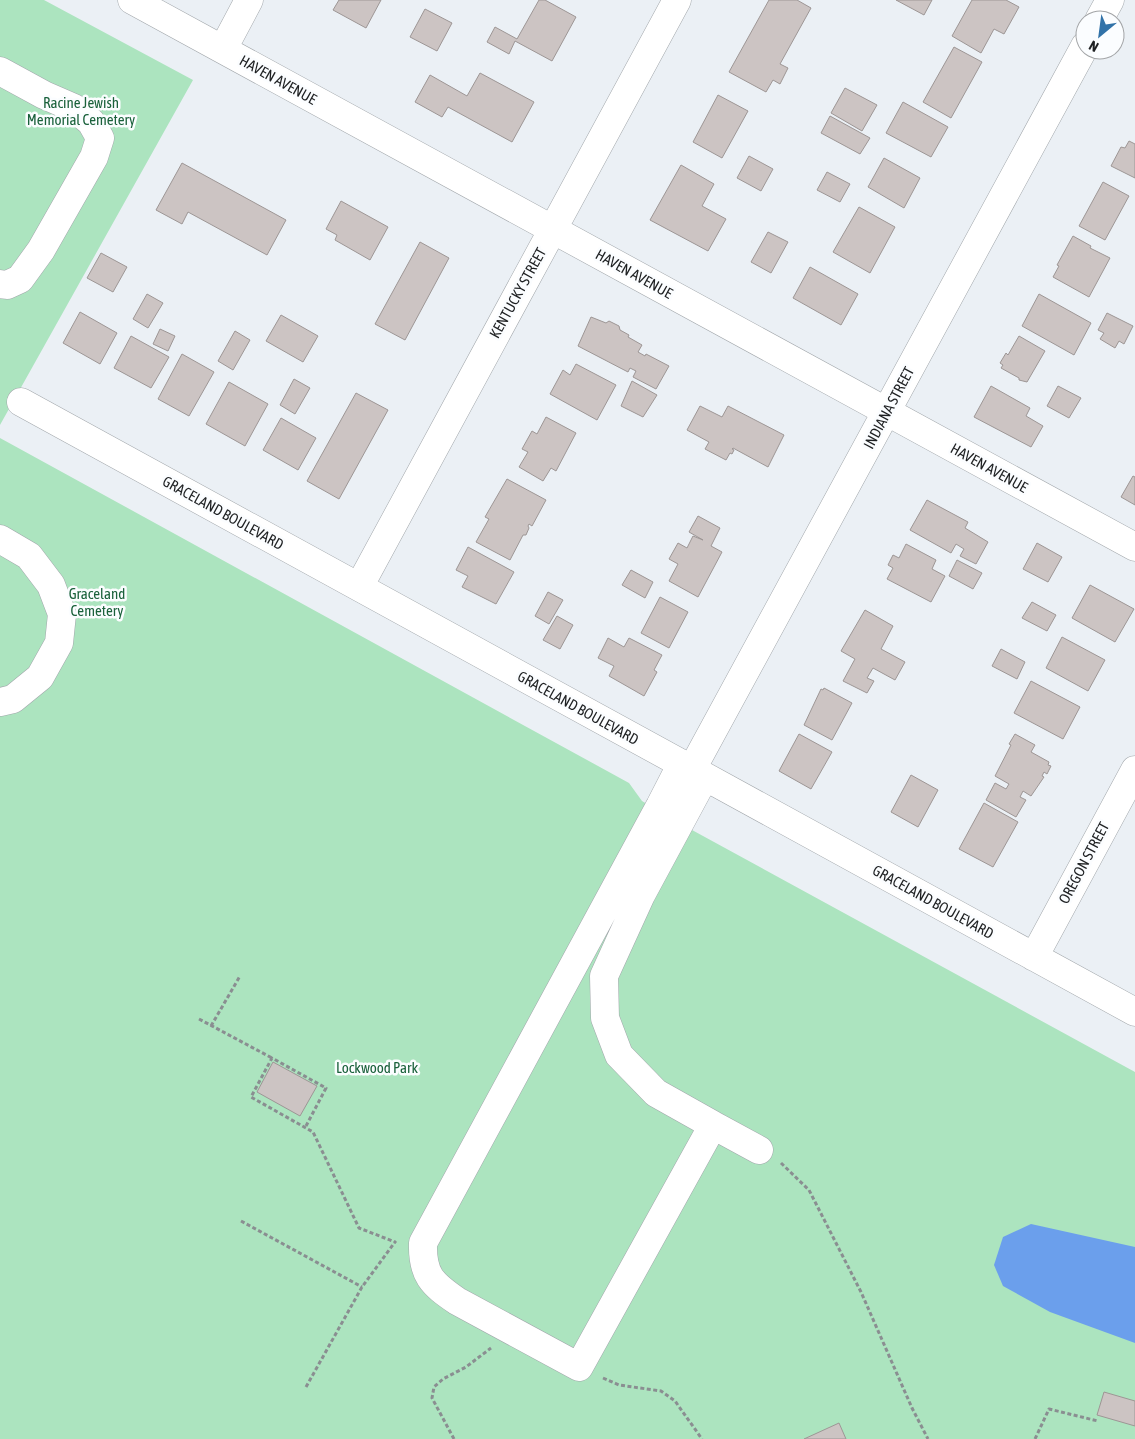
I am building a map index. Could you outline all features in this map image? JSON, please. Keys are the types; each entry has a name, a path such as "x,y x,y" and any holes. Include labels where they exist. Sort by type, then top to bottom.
{"street":[{"name":"HAVEN AVENUE","path":"132,0 1135,547"},
{"path":"223,49 249,0"},
{"name":"KENTUCKY STREET","path":"358,587 677,0"},
{"name":"INDIANA STREET","path":"692,771 1077,60"},
{"path":"0,71 44,95 74,108 91,122 100,138 94,157 41,250 20,279 7,285 0,284"},
{"name":"GRACELAND BOULEVARD","path":"22,402 692,771 1135,1012"},
{"path":"0,539 29,556 51,585 62,614 59,643 40,677 13,699 0,702"},
{"name":"OREGON STREET","path":"1034,957 1135,770"},
{"path":"692,771 660,806 423,1243 423,1258 426,1272 438,1288 457,1301 579,1367 713,1125"},
{"path":"692,771 641,895 604,976 605,1018 620,1055 656,1093 759,1150"}],"path":[{"path":"212,1026 240,976"},
{"path":"199,1019 326,1088 306,1126"},
{"path":"272,1058 251,1097 306,1126 313,1132 359,1228 395,1242 423,1258"},
{"path":"759,1150 782,1163 809,1190 861,1292 912,1408 928,1439"},
{"path":"241,1221 362,1287"},
{"path":"306,1387 362,1287 395,1242"},
{"path":"454,1439 432,1398 434,1387 443,1379 466,1367 497,1344 507,1328"},
{"path":"579,1367 619,1385 661,1391 675,1400 702,1439"},
{"path":"1035,1439 1049,1409 1098,1421"}],"green space":[{"name":"Racine Jewish Memorial Cemetery","path":"0,0 44,0 193,80 0,425"},
{"name":"Lockwood Park","path":"0,438 629,783 642,801 670,818 1135,1072 1135,1439 0,1439"}],"water":[{"path":"1031,1224 1135,1247 1135,1343 1050,1312 1003,1286 994,1265 1003,1237"}],"building":[{"path":"339,0 381,0 366,28 333,10"},
{"path":"539,0 545,0 576,17 552,61 515,41 509,54 487,42 495,27 517,39"},
{"path":"769,0 797,0 811,8 780,64 788,68 780,84 773,80 766,92 729,72"},
{"path":"896,0 932,0 924,15"},
{"path":"972,0 1006,0 1019,7 1004,34 994,29 981,53 952,36"},
{"path":"425,9 452,23 437,51 410,37"},
{"path":"954,47 982,62 951,118 923,102"},
{"path":"480,73 534,102 512,142 448,107 442,117 415,102 430,75 467,96"},
{"path":"845,88 877,105 862,131 831,113"},
{"path":"718,95 748,111 722,158 693,142"},
{"path":"903,102 948,127 931,157 886,133"},
{"path":"830,116 870,138 860,154 821,133"},
{"path":"1129,141 1135,144 1135,178 1111,166 1121,147 1125,148"},
{"path":"749,156 773,169 761,191 737,178"},
{"path":"884,158 920,178 904,208 868,187"},
{"path":"182,163 286,220 267,255 188,212 182,224 156,210"},
{"path":"681,165 714,184 702,206 726,219 708,251 650,220"},
{"path":"827,172 850,184 840,202 817,190"},
{"path":"1103,182 1129,196 1105,240 1079,226"},
{"path":"341,201 388,227 370,260 335,240 337,235 326,229"},
{"path":"859,207 895,227 870,273 833,252"},
{"path":"768,232 788,242 771,273 751,262"},
{"path":"1073,236 1091,246 1090,248 1110,258 1089,297 1053,277 1059,266 1057,265"},
{"path":"420,242 449,258 405,340 375,324"},
{"path":"101,253 127,267 113,292 87,278"},
{"path":"810,267 858,294 841,325 793,298"},
{"path":"147,294 163,303 148,328 133,319"},
{"path":"1039,294 1091,323 1074,355 1022,326"},
{"path":"80,312 117,333 100,364 63,343"},
{"path":"1107,313 1133,326 1124,344 1119,341 1115,348 1100,339 1104,333 1098,330"},
{"path":"281,315 318,336 303,362 266,341"},
{"path":"591,317 606,323 609,321 619,326 620,330 629,335 628,337 642,345 638,352 669,366 656,389 633,377 636,371 630,368 628,372 578,346"},
{"path":"160,329 175,336 168,351 153,344"},
{"path":"235,331 250,340 233,370 218,361"},
{"path":"131,336 169,357 151,388 114,368"},
{"path":"1019,336 1045,351 1027,382 1019,380 1019,378 1001,368 1003,365 1000,363 1006,353 1008,355"},
{"path":"182,354 214,372 189,416 158,399"},
{"path":"576,364 616,385 597,420 550,394 563,370 570,375"},
{"path":"294,379 310,388 295,414 280,405"},
{"path":"632,381 657,395 643,417 621,406"},
{"path":"229,382 268,404 245,446 206,424"},
{"path":"991,386 1030,408 1026,416 1043,426 1031,447 974,417"},
{"path":"1058,386 1081,398 1069,418 1047,406"},
{"path":"356,393 388,410 339,499 307,481"},
{"path":"700,406 722,417 728,406 784,435 768,467 733,448 732,454 730,453 726,460 705,449 709,442 687,430"},
{"path":"546,417 576,433 556,471 551,468 543,481 519,467 528,452 522,449 532,431 537,434"},
{"path":"281,418 316,438 298,470 263,450"},
{"path":"1133,476 1135,477 1135,505 1121,497"},
{"path":"507,479 546,500 532,526 529,524 526,535 523,535 510,560 476,542 489,519 485,517"},
{"path":"927,500 968,522 965,528 988,542 976,564 960,556 964,549 956,544 951,553 910,530"},
{"path":"698,516 720,528 711,546 722,552 698,597 669,581 678,564 669,559 678,543 687,548 693,536 703,540 689,532"},
{"path":"1037,543 1062,557 1048,582 1023,569"},
{"path":"906,544 936,560 932,569 945,576 931,602 887,579 893,568 888,565 893,555 899,558"},
{"path":"468,547 514,572 496,604 462,587 468,576 456,570"},
{"path":"957,560 982,573 973,589 949,576"},
{"path":"631,570 653,582 645,598 622,585"},
{"path":"1090,585 1134,609 1115,642 1072,618"},
{"path":"548,592 563,600 549,624 535,616"},
{"path":"660,597 688,612 669,648 641,633"},
{"path":"1032,602 1056,615 1047,631 1022,618"},
{"path":"865,610 893,626 881,649 905,662 895,680 873,668 867,678 874,681 867,693 843,681 855,659 841,651"},
{"path":"557,616 573,625 560,649 543,640"},
{"path":"1062,637 1105,660 1088,691 1046,668"},
{"path":"608,638 624,647 629,638 662,655 654,670 657,672 644,696 609,676 614,666 598,658"},
{"path":"1001,649 1025,662 1017,679 992,666"},
{"path":"1031,681 1080,707 1063,739 1014,713"},
{"path":"824,688 852,703 832,740 804,725 821,689 823,690"},
{"path":"799,734 832,752 811,789 779,771"},
{"path":"1015,734 1035,745 1031,752 1049,762 1048,765 1051,766 1047,774 1044,772 1042,776 1044,777 1031,796 1023,791 1020,797 1026,800 1016,817 986,800 995,783 1006,789 1009,784 995,776"},
{"path":"911,775 938,790 918,827 891,812"},
{"path":"984,803 1018,822 993,867 959,849"},
{"path":"273,1062 317,1086 300,1116 257,1092"},
{"path":"1104,1392 1135,1401 1135,1426 1097,1415"},
{"path":"839,1423 846,1439 804,1439"}],"park label":[{"name":"Graceland Cemetery","path":"97,602"}]}
